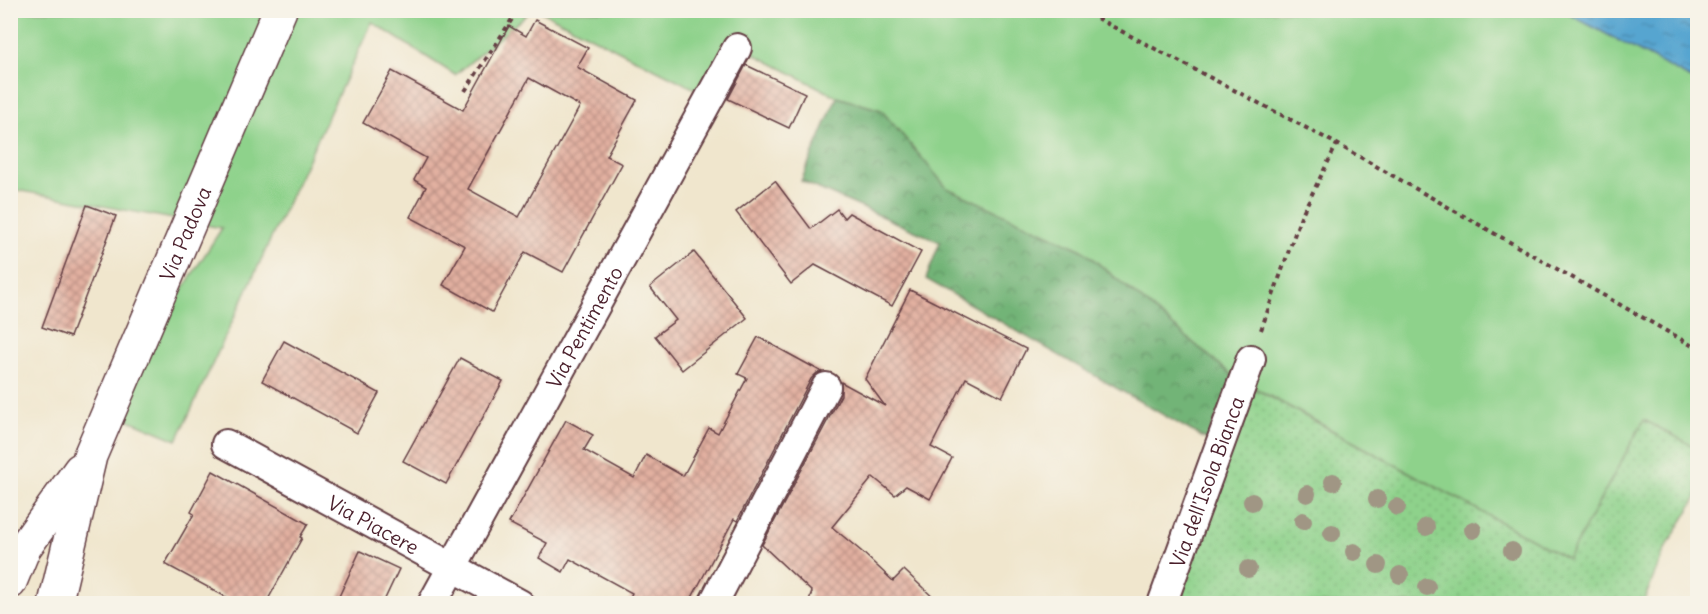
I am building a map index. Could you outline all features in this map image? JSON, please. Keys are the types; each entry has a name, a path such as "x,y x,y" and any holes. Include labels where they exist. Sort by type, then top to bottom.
{"main road":[{"name":"Via Padova","path":"55,603 90,456 280,10"},
{"name":"Via Padova","path":"10,582 24,548 90,456"}],"street":[{"name":"Via Pentimento","path":"432,603 737,48"},
{"name":"Via dell'Isola Bianca","path":"1162,603 1251,359"},
{"path":"713,603 825,387"},
{"name":"Via Piacere","path":"226,444 520,603"}],"path":[{"path":"465,91 518,10"},
{"path":"1081,10 1337,144 1698,349"},
{"path":"1251,359 1301,216 1337,144"}],"green space":[{"path":"10,11 531,11 455,75 372,22 177,440 105,410 222,228 11,189"},
{"path":"540,11 1563,11 1697,82 1697,448 1644,420 1568,559 1233,376 1082,250 947,188 881,110 837,97 729,41 697,90"},
{"path":"837,97 881,110 947,188 1082,250 1233,376 1207,440 926,279 940,242 801,181"},
{"path":"1248,385 1568,559 1644,420 1697,448 1697,497 1665,549 1643,603 1164,604"}],"water":[{"path":"1563,11 1697,11 1697,82"}],"building":[{"path":"535,20 588,48 577,67 637,100 606,156 622,164 563,272 525,252 492,312 443,285 465,246 410,217 426,187 414,180 426,158 363,123 392,71 463,110 509,26 526,36","holes":["529,78 580,106 519,217 468,189"]},
{"path":"746,65 805,93 789,128 728,99"},
{"path":"775,181 811,229 837,209 844,218 849,213 921,252 892,306 815,265 791,284 736,212"},
{"path":"87,205 116,216 70,337 42,327"},
{"path":"694,252 747,318 682,370 655,336 676,320 650,287"},
{"path":"910,290 1026,349 1002,397 966,378 931,447 952,458 930,499 906,486 895,495 873,477 832,527 893,581 904,570 939,603 808,603 812,592 762,545 841,395 841,382 885,406 865,379"},
{"path":"758,337 822,372 817,373 811,379 737,521 734,519 689,603 627,603 632,593 570,559 563,572 539,558 547,543 509,523 566,420 593,435 584,450 634,478 646,455 683,476 709,428 718,433 747,378 738,374"},
{"path":"284,341 379,393 357,433 262,381"},
{"path":"460,358 503,381 446,484 403,461"},
{"path":"213,471 308,524 266,603 237,603 165,564 194,514 191,512"},
{"path":"360,551 399,569 383,603 336,603"}]}
